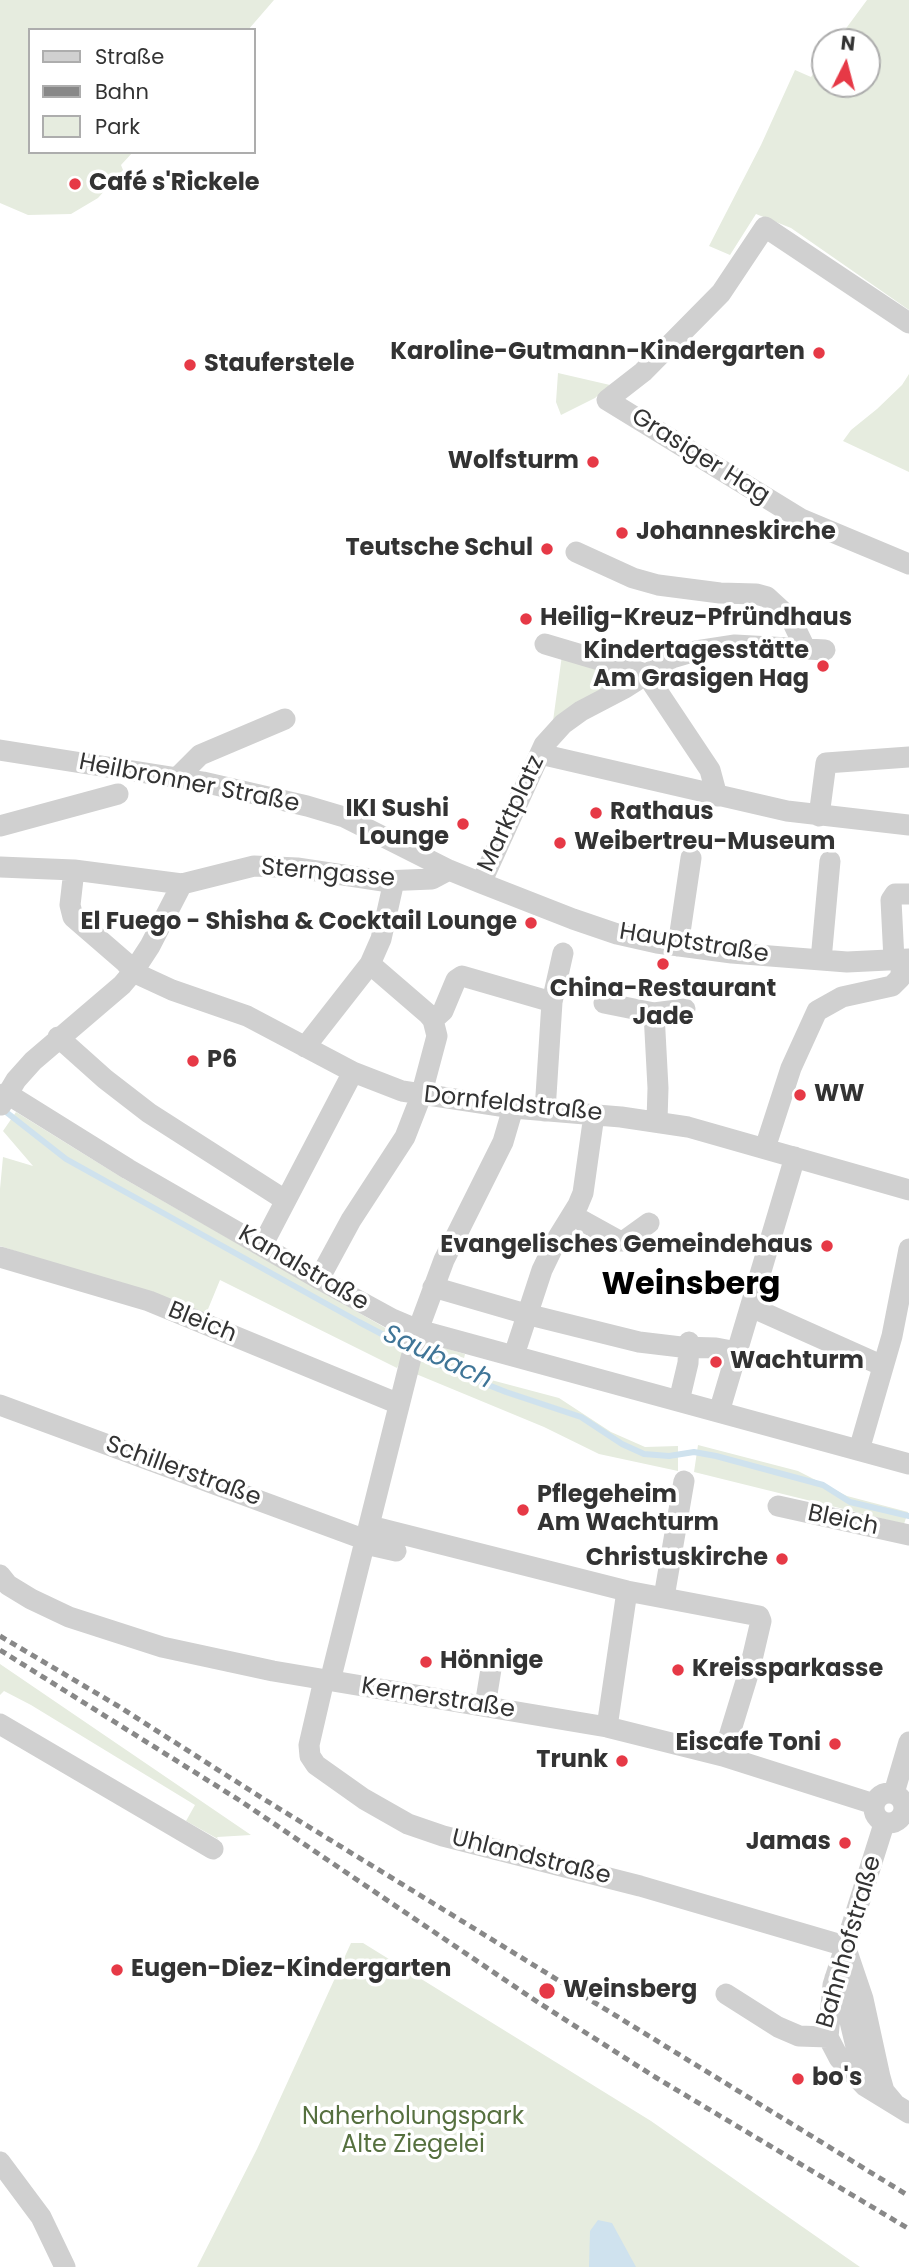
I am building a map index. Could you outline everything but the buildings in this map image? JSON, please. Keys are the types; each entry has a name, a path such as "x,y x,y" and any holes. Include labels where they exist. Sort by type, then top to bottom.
{"street":[{"name":"Grasiger Hag","path":"909,324 765,227 721,293 670,346 607,400 801,519 909,564"},
{"path":"542,749 563,724 581,711 625,688 672,658 735,645 815,649 791,619 767,597 745,592 720,593 658,585 633,578 576,552"},
{"path":"545,643 646,674 710,770 718,796"},
{"path":"542,749 547,718"},
{"path":"177,778 200,755 285,719"},
{"path":"542,749 718,796 819,816 909,825"},
{"name":"Marktplatz","path":"481,883 542,749"},
{"name":"Heilbronner Straße","path":"0,750 177,778 307,806 344,817 449,870"},
{"path":"819,816 826,763 909,757"},
{"path":"0,826 118,794"},
{"path":"678,946 691,858"},
{"path":"821,960 830,861"},
{"name":"Sterngasse","path":"182,884 235,870 273,865 394,881 432,878 449,870"},
{"path":"0,867 74,870 182,884 150,946 133,972 122,985 33,1060 3,1101"},
{"path":"74,870 70,905 73,917 125,961 133,972"},
{"name":"Hauptstraße","path":"449,870 617,934 678,946 821,960 902,960"},
{"path":"304,1047 370,964 381,939 394,881"},
{"path":"765,1148 798,1049 817,1011 842,997 896,983 900,978 902,960 891,900 895,894 909,894"},
{"path":"545,1111 552,1002 563,953"},
{"path":"319,1279 351,1220 405,1137 421,1096 436,1036 433,1020 370,964"},
{"name":"Dornfeldstraße","path":"133,972 172,990 247,1016 353,1072 402,1091 513,1108 657,1121 715,1133 909,1190"},
{"path":"433,1020 443,1011 456,980 462,976 552,1002"},
{"path":"604,1003 654,1013 685,1009"},
{"path":"654,1013 657,1121"},
{"path":"58,1037 105,1079 149,1113 285,1200"},
{"path":"262,1246 353,1072"},
{"name":"Kanalstraße","path":"3,1101 122,1165 392,1319 416,1337 514,1355 909,1464"},
{"path":"327,1681 367,1537 416,1337 444,1261 503,1142 513,1108"},
{"path":"514,1355 526,1314 556,1239 572,1216 583,1192 594,1115"},
{"path":"719,1412 795,1157"},
{"path":"572,1216 619,1241 624,1241 649,1223"},
{"path":"859,1450 892,1336 909,1249"},
{"name":"Bleich","path":"0,1256 149,1301 399,1404"},
{"path":"433,1287 639,1342 737,1352"},
{"path":"751,1307 883,1366"},
{"path":"678,1401 689,1345"},
{"name":"Schillerstraße","path":"0,1405 367,1537"},
{"path":"668,1598 670,1562 684,1481"},
{"name":"Bleich","path":"778,1507 909,1535"},
{"path":"367,1537 396,1551"},
{"path":"367,1537 622,1596 668,1598 760,1618 750,1668 723,1756"},
{"name":"Kernerstraße","path":"3,1586 69,1618 198,1656 327,1681 607,1727 723,1756 874,1804"},
{"path":"607,1727 622,1596"},
{"path":"485,1706 491,1669"},
{"name":"Uhlandstraße","path":"327,1681 309,1745 310,1756 316,1765 408,1824 443,1836 640,1885 845,1947"},
{"path":"0,1724 213,1849"},
{"path":"874,1804 878,1797 894,1793 909,1742"},
{"name":"Bahnhofstraße","path":"874,1804 873,1812 877,1819 884,1824 892,1824 906,1815 904,1805 894,1793"},
{"name":"Bahnhofstraße","path":"726,1994 778,2027 799,2036 828,2037 828,2018 835,1978 884,1824"},
{"path":"845,1947 863,1999 884,2091 903,2109"},
{"path":"835,1978 847,2009 865,2087"},
{"path":"828,2037 839,2058 865,2087 903,2109"},
{"path":"0,2162 41,2217 65,2267"}],"green space":[{"path":"0,0 274,0 250,28 28,28 28,154 131,154 121,165 123,170 98,198 71,214 28,215 0,203"},
{"path":"867,0 909,0 909,310 791,228 756,214 730,255 709,246 761,145 795,70 811,77 811,98 881,98 881,28 846,28"},
{"path":"558,373 610,385 595,398 561,415 556,402"},
{"path":"909,374 909,472 843,441 851,430 902,385"},
{"path":"562,655 638,676 553,721"},
{"path":"16,1112 121,1177 410,1342 397,1368 220,1280 206,1314 0,1246 3,1157 33,1166 3,1131"},
{"path":"425,1342 465,1354 461,1372 559,1398 611,1432 645,1447 678,1446 678,1471 599,1454 544,1427 416,1374"},
{"path":"698,1445 798,1471 847,1496 908,1512 904,1524 694,1472"},
{"path":"0,1664 251,1835 217,1837 218,1839 186,1821 195,1805 31,1705 4,1691 0,1695"},
{"name":"Naherholungspark Alte Ziegelei","path":"351,1943 363,1943 651,2121 860,2267 197,2267 257,2149"}],"water":[{"path":"598,2220 612,2223 636,2267 589,2267 590,2231"}],"waterway":[{"name":"Saubach","path":"1,1108 66,1159 450,1370 581,1417 622,1444 644,1454 669,1456 694,1452 716,1456 823,1485 850,1502 909,1516"}],"railway":[{"path":"0,1636 118,1706 262,1798 909,2196"},
{"path":"0,1650 239,1800 539,2003 655,2077 909,2229"}],"place":[{"name":"Café s'Rickele","path":"75,184"},
{"name":"Karoline-Gutmann-Kindergarten","path":"819,353"},
{"name":"Stauferstele","path":"190,365"},
{"name":"Wolfsturm","path":"593,462"},
{"name":"Johanneskirche","path":"622,533"},
{"name":"Teutsche Schul","path":"547,549"},
{"name":"Heilig-Kreuz-Pfründhaus","path":"526,619"},
{"name":"Kindertagesstätte Am Grasigen Hag","path":"823,666"},
{"name":"Rathaus","path":"596,813"},
{"name":"IKI Sushi Lounge","path":"463,824"},
{"name":"Weibertreu-Museum","path":"560,843"},
{"name":"El Fuego - Shisha & Cocktail Lounge","path":"531,923"},
{"name":"China-Restaurant Jade","path":"663,964"},
{"name":"P6","path":"193,1061"},
{"name":"WW","path":"800,1095"},
{"name":"Evangelisches Gemeindehaus","path":"827,1246"},
{"name":"Wachturm","path":"716,1362"},
{"name":"Pflegeheim Am Wachturm","path":"523,1510"},
{"name":"Christuskirche","path":"782,1559"},
{"name":"Hönnige","path":"426,1662"},
{"name":"Kreissparkasse","path":"678,1670"},
{"name":"Eiscafe Toni","path":"835,1744"},
{"name":"Trunk","path":"622,1761"},
{"name":"Jamas","path":"845,1843"},
{"name":"Eugen-Diez-Kindergarten","path":"117,1970"},
{"name":"Weinsberg","path":"547,1991"},
{"name":"bo's","path":"798,2079"}],"district":[{"name":"Weinsberg","path":"691,1286"}]}
